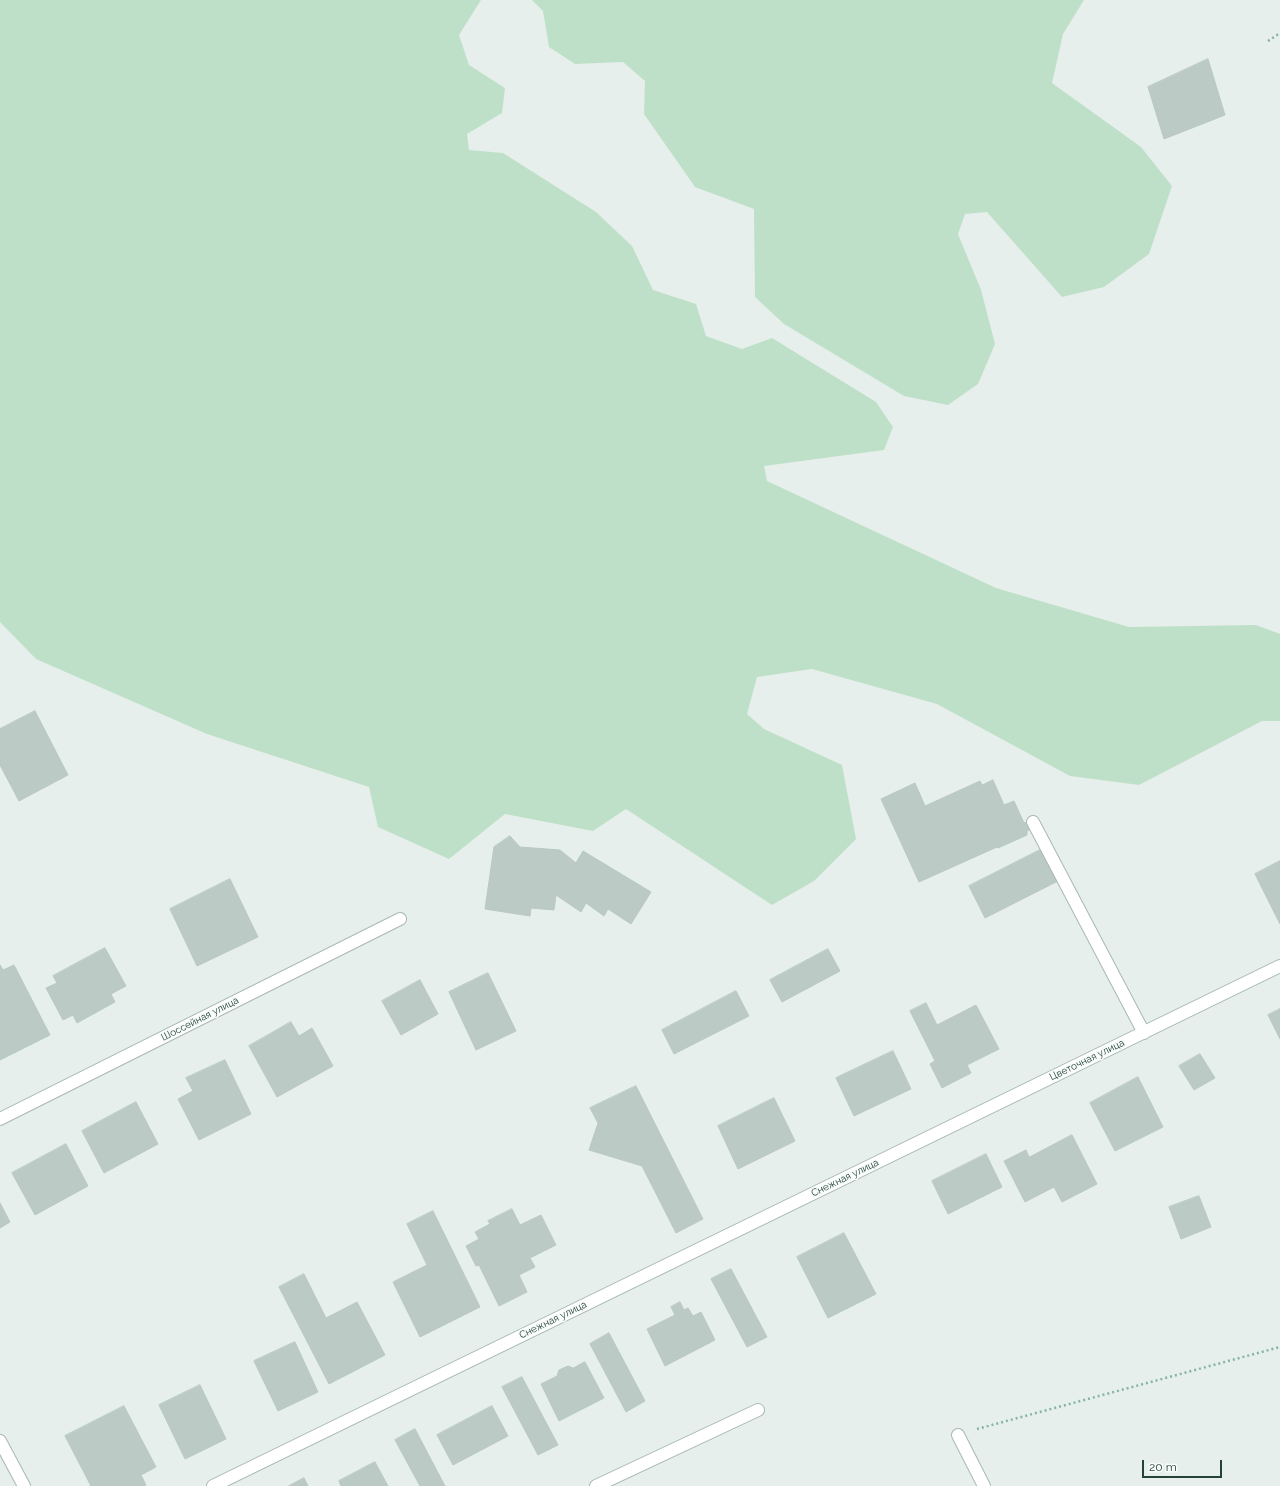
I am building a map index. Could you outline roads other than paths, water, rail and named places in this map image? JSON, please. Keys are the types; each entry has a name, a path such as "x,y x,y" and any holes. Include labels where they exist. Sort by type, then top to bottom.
{"street":[{"path":"1033,822 1144,1032"},
{"name":"Шоссейная улица","path":"0,1118 400,918"},
{"name":"Цветочная улица","path":"894,1154 1280,966"},
{"name":"Снежная улица","path":"213,1486 894,1154"},
{"path":"596,1486 758,1410"},
{"path":"958,1435 984,1486"},
{"path":"0,1441 24,1486"}]}
